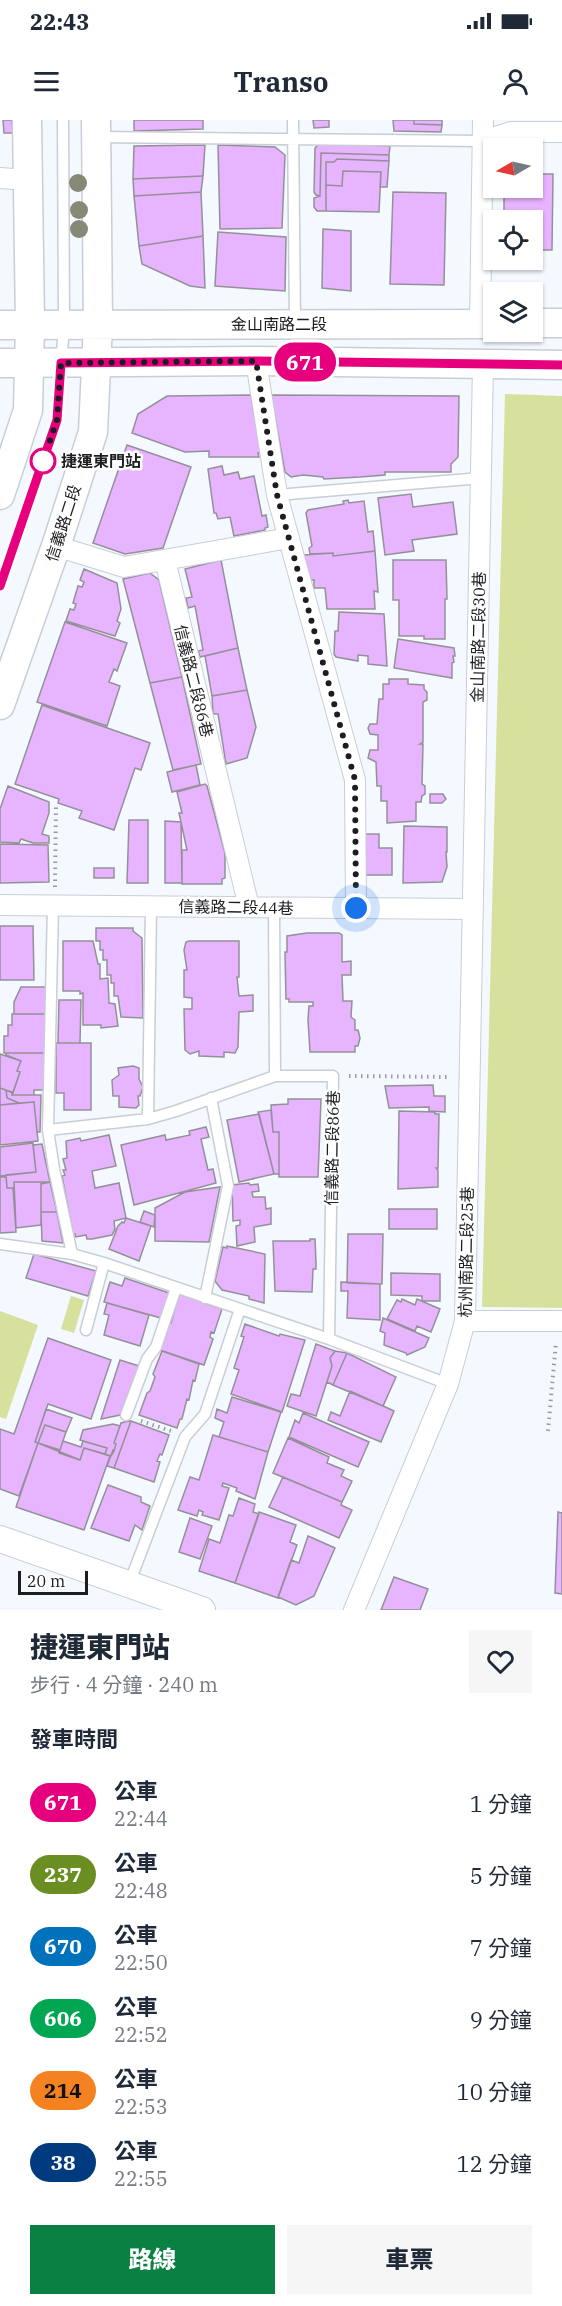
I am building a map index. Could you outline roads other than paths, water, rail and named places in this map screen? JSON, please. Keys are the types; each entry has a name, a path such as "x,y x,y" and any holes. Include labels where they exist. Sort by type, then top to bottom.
{"main road":[{"path":"0,495 28,410 30,325 14,179 27,120"},
{"name":"信義路二段","path":"0,705 93,432 98,324 96,128"},
{"path":"543,324 562,323"},
{"name":"金山南路二段","path":"0,325 483,324"},
{"path":"0,363 256,361 562,364"}],"street":[{"path":"483,120 483,138"},
{"path":"492,138 511,132 562,132"},
{"path":"484,198 486,282"},
{"path":"256,361 277,495 355,780 356,908"},
{"name":"金山南路二段30巷","path":"473,909 483,364"},
{"path":"56,546 124,567 289,538"},
{"name":"信義路二段86巷","path":"165,560 249,907"},
{"name":"信義路二段44巷","path":"0,905 473,909"},
{"name":"杭州南路二段25巷","path":"354,1610 448,1384 465,1321 473,909"},
{"path":"465,1321 560,1321"},
{"path":"0,1539 202,1610"}],"lane":[{"path":"0,586 57,420 64,325 63,120"},
{"path":"293,120 295,324"},
{"path":"96,128 293,139 483,141"},
{"path":"277,495 481,478"},
{"path":"53,905 48,1130 72,1254"},
{"path":"148,1119 152,906"},
{"path":"274,907 275,1076"},
{"name":"信義路二段86巷","path":"48,1130 148,1119 275,1076 333,1076 329,1339"},
{"path":"205,1298 228,1186 211,1098"},
{"path":"0,1244 72,1254 104,1263 329,1339 448,1384"},
{"path":"86,1330 104,1263"},
{"path":"126,1415 147,1359 156,1347 176,1288"},
{"path":"129,1585 185,1437 205,1414 240,1309"}],"place":[{"name":"捷運東門站","path":"43,461"}]}
